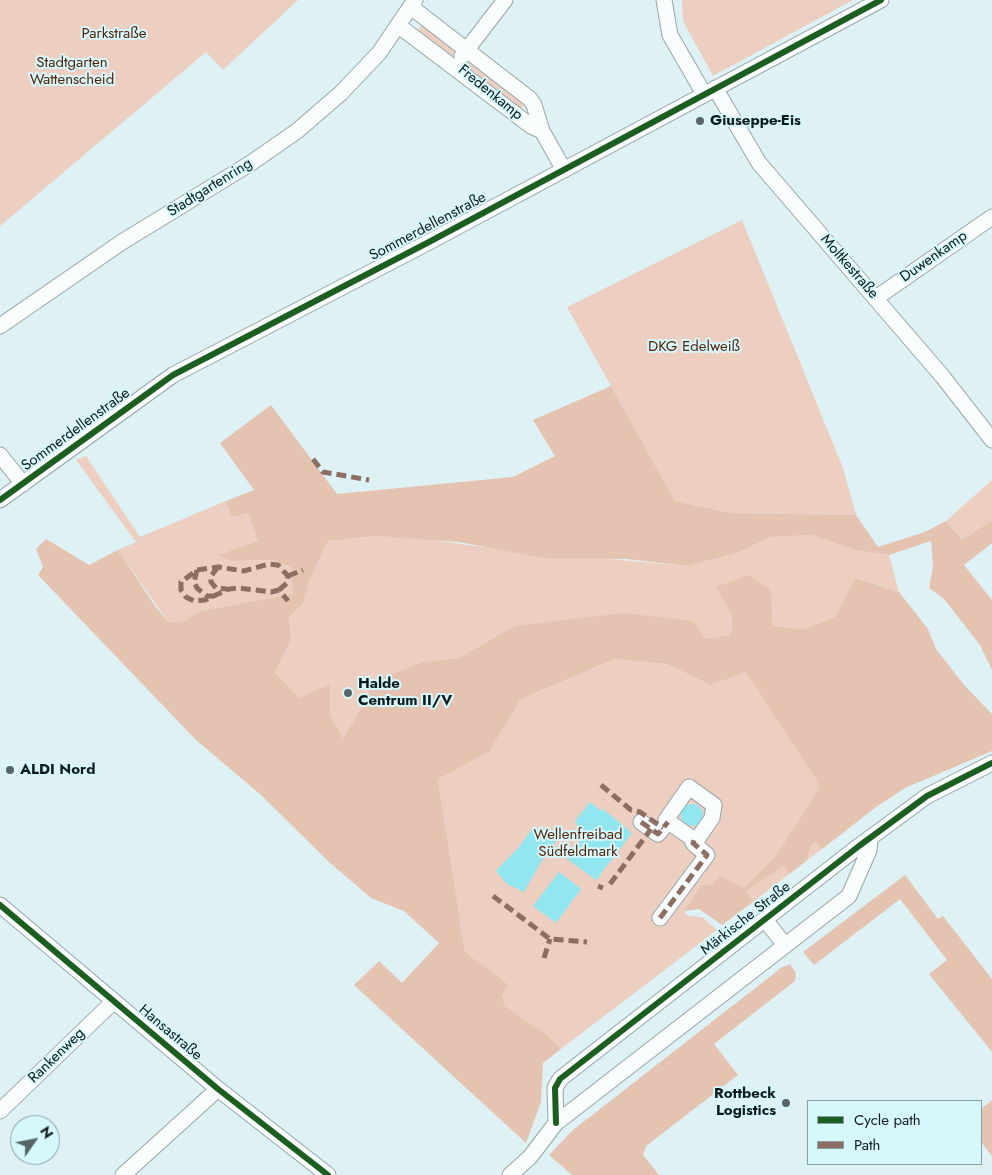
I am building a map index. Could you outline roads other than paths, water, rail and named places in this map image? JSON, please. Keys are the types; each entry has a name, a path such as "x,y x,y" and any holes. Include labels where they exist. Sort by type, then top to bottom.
{"street":[{"name":"Fredenkamp","path":"505,0 453,67 531,126 542,131"},
{"name":"Moltkestraße","path":"664,0 670,35 759,163 876,298 992,440"},
{"name":"Sommerdellenstraße","path":"0,500 173,375 564,170 882,0"},
{"name":"Stadtgartenring","path":"0,326 100,256 252,163 297,131 341,93 379,53 413,4 467,49"},
{"path":"399,26 453,67"},
{"name":"Fredenkamp","path":"467,49 530,99 534,105 542,131 564,170"},
{"name":"Duwenkamp","path":"876,298 992,217"},
{"path":"0,454 23,484"},
{"name":"Märkische Straße","path":"556,1123 554,1088 560,1079 927,796 992,763"},
{"path":"641,822 658,834 690,788 714,805 712,818 696,842 694,840"},
{"path":"660,918 707,855 693,843 694,840 668,822"},
{"path":"510,1175 530,1157 556,1123 849,896 869,850 870,840"},
{"name":"Hansastraße","path":"2,911 218,1089 328,1175"},
{"name":"Märkische Straße","path":"765,920 785,945"},
{"name":"Rankenweg","path":"0,1110 114,1002"},
{"path":"123,1175 218,1089"}],"water":[{"path":"590,802 601,811 603,809 632,833 596,880 567,859 584,837 575,821"},
{"path":"692,804 700,807 703,815 700,823 692,826 684,823 681,815 684,807"},
{"path":"534,826 556,842 541,862 524,892 507,884 496,871 519,847"},
{"path":"559,872 581,889 556,923 533,906"}],"place":[{"name":"Giuseppe-Eis","path":"700,121"},
{"name":"Halde Centrum II/V","path":"348,693"},
{"name":"ALDI Nord","path":"10,770"},
{"name":"Rottbeck Logistics","path":"786,1103"}],"park label":[{"name":"Parkstraße","path":"114,34"},
{"name":"Stadtgarten Wattenscheid","path":"72,72"},
{"name":"DKG Edelweiß","path":"694,347"},
{"name":"Wellenfreibad Südfeldmark","path":"578,844"}]}
